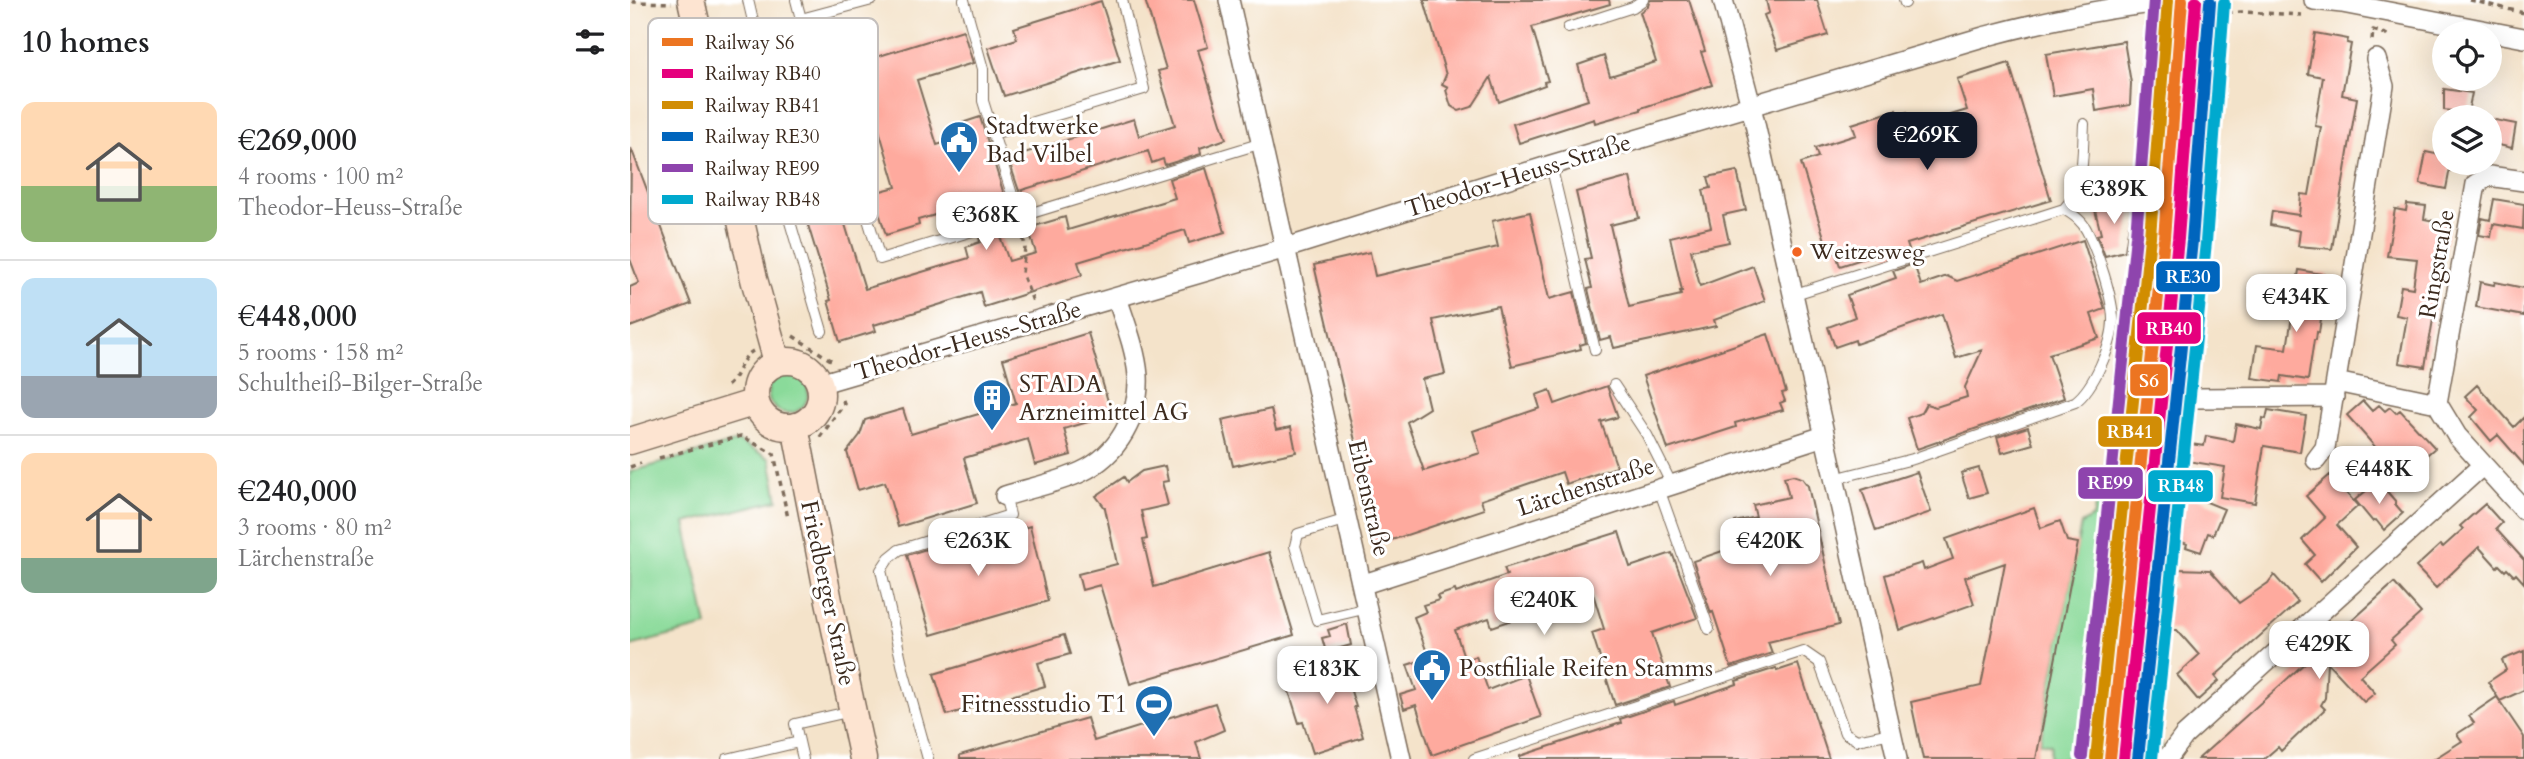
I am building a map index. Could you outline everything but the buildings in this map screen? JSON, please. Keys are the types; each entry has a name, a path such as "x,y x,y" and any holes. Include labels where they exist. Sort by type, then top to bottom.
{"street":[{"path":"1229,0 1286,248"},
{"path":"1723,0 1751,106 1897,759"},
{"path":"2313,8 2342,3 2524,38"},
{"name":"Theodor-Heuss-Straße","path":"829,382 2045,20 2124,6 2187,7"},
{"path":"2316,460 2325,448 2384,86 2376,60"},
{"name":"Ringstraße","path":"2437,403 2476,184 2489,176 2524,181"},
{"path":"742,224 775,352 759,377 756,402 760,411 772,422 795,426 808,420 815,412 829,382 816,376 804,365 775,352"},
{"name":"Eibenstraße","path":"1286,248 1401,759"},
{"path":"1005,496 1084,471 1107,454 1129,425 1138,392 1138,373 1117,298"},
{"path":"2197,398 2335,389 2437,403 2458,436 2524,510"},
{"path":"637,452 756,402"},
{"name":"Friedberger Straße","path":"795,426 863,759"},
{"name":"Lärchenstraße","path":"1363,584 1824,436"},
{"path":"2172,752 2483,465"}],"lane":[{"path":"748,0 752,18"},
{"path":"796,0 801,18"},
{"path":"805,18 872,0"},
{"path":"964,0 983,69 983,101 1019,217"},
{"path":"993,134 1144,89 1122,0"},
{"path":"1568,29 1633,8 1643,0"},
{"path":"1793,295 2064,209 2074,198 2080,184 2084,124"},
{"path":"870,224 880,259 1262,143"},
{"path":"1551,165 1595,350"},
{"path":"1833,479 1913,459 2075,402 2086,394 2100,368 2113,323 2111,301 2087,229 2078,218 2064,209"},
{"path":"791,224 822,331"},
{"path":"1614,385 1647,435 1709,629"},
{"path":"928,759 904,673 881,570 899,550 1010,515 1005,496"},
{"path":"1348,519 1298,534 1295,546 1317,620 1368,608"},
{"path":"1474,759 1803,651 1819,662 1845,733 1857,740 1891,733"},
{"path":"803,759 795,724 853,711"},
{"path":"727,759 799,742"}],"path":[{"path":"633,0 692,2"},
{"path":"2470,0 2524,13"},
{"path":"2187,7 2241,12 2313,8"},
{"path":"1019,217 1025,242 1022,273 1039,320"},
{"path":"726,387 734,382 748,354 775,352 792,336 800,340 835,364 829,382 844,404 822,434 819,444"},
{"path":"2172,752 2167,736 2159,724 2166,506 2172,451 2188,403 2197,398"},
{"path":"656,458 741,436 774,454 788,519"},
{"path":"630,467 637,452"}],"green space":[{"path":"2121,371 2127,373 2110,510 2086,759 2049,759 2051,745 2040,742 2081,524 2093,517"},
{"path":"788,373 796,374 802,379 807,385 807,401 802,407 796,412 788,413 780,412 774,407 769,401 768,393 769,385 774,379 780,374"},
{"path":"2162,377 2193,380 2192,395 2182,404 2169,450 2160,564 2156,729 2163,749 2159,759 2129,759"},
{"path":"738,441 770,459 778,500 685,523 707,626 630,646 630,472"}],"rail line":[{"name":"RE99","path":"2082,756 2136,236 2154,0"},
{"name":"RB41","path":"2096,758 2150,237 2168,0"},
{"name":"S6","path":"2110,759 2164,238 2182,0"},
{"name":"RB40","path":"2124,759 2178,239 2196,1"},
{"name":"RE30","path":"2138,759 2192,241 2210,2"},
{"name":"RB48","path":"2152,759 2206,242 2224,3"}],"place":[{"name":"Stadtwerke Bad Vilbel","path":"959,174"},
{"name":"Weitzesweg","path":"1797,252"},
{"name":"STADA Arzneimittel AG","path":"992,432"},
{"name":"Postfiliale Reifen Stamms","path":"1432,702"},
{"name":"Fitnessstudio T1","path":"1154,738"}]}
